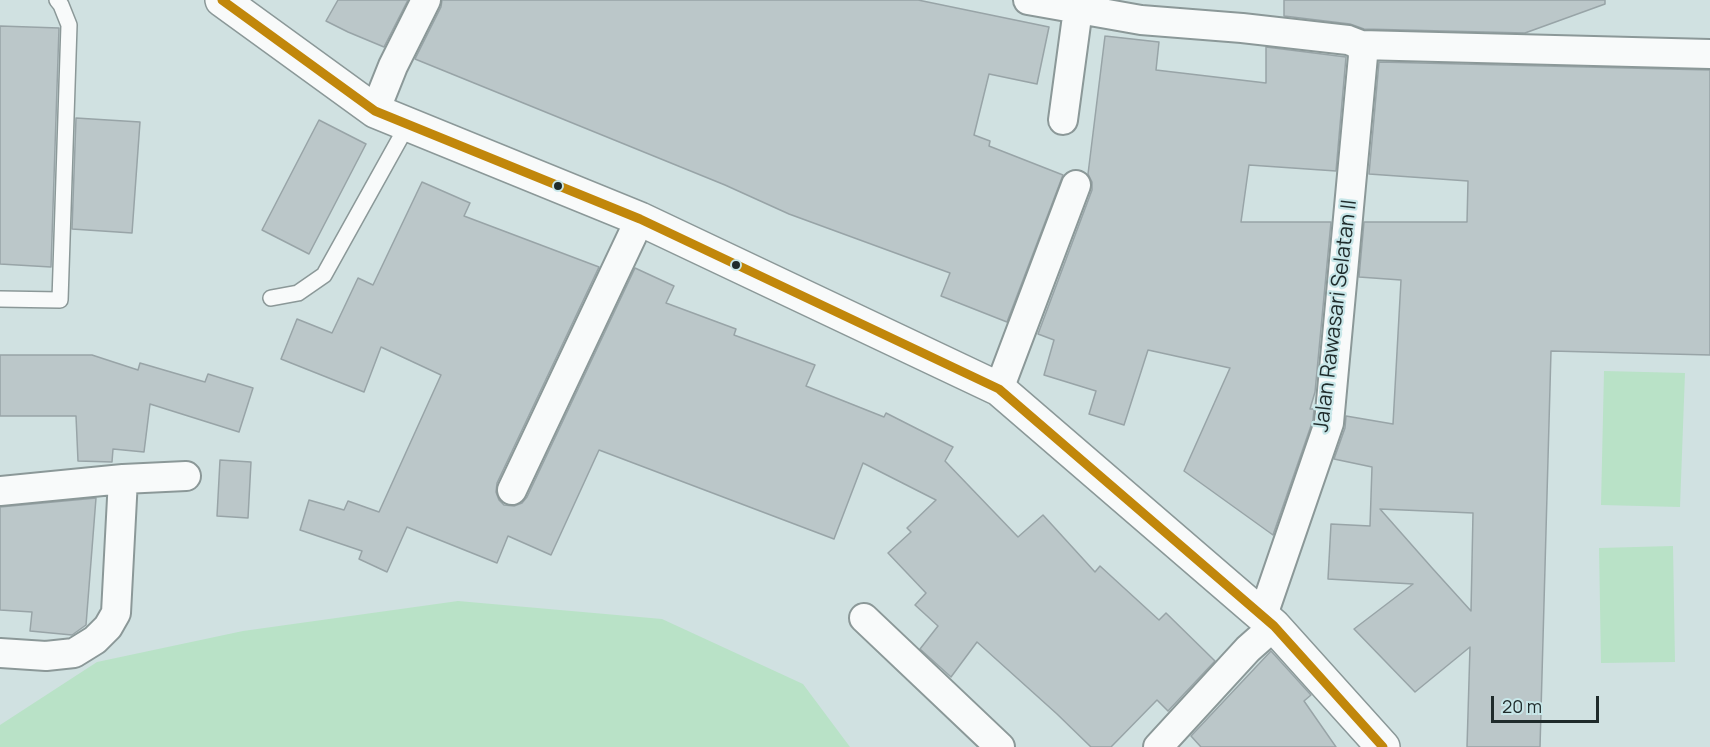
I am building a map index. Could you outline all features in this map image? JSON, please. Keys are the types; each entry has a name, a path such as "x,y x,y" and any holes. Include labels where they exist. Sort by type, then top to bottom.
{"main road":[{"path":"222,0 375,111 640,219 999,389 1269,620 1383,747"}],"street":[{"path":"375,111 393,66 426,0"},
{"path":"1028,0 1141,20 1348,40 1361,45 1710,54"},
{"path":"1063,120 1078,9"},
{"name":"Jalan Rawasari Selatan II","path":"1269,620 1329,423 1363,56 1361,45"},
{"path":"999,389 1076,184"},
{"path":"512,490 640,219"},
{"path":"0,492 123,479 186,476"},
{"path":"0,653 46,656 74,653 95,640 108,627 116,613 123,479"},
{"path":"864,618 999,747"},
{"path":"1158,747 1248,649 1269,620"}],"lane":[{"path":"0,299 60,300 69,25 61,4 57,0"},
{"path":"271,298 298,293 324,275 408,124"}],"green space":[{"path":"1604,371 1685,373 1680,507 1601,505"},
{"path":"1673,546 1675,662 1601,663 1599,548"},
{"path":"458,601 662,619 803,684 850,747 0,747 0,725 97,662 243,631"}],"building":[{"path":"338,0 408,0 384,47 326,21"},
{"path":"442,0 918,0 1049,27 1037,84 989,74 974,135 990,141 989,146 1063,175 1007,322 941,296 950,273 789,214 725,185 415,59 441,7"},
{"path":"1284,0 1605,0 1605,4 1525,33 1364,29 1350,24 1284,16"},
{"path":"0,26 59,28 51,267 0,264"},
{"path":"1105,36 1159,42 1156,70 1266,83 1266,47 1346,57 1336,171 1249,165 1241,222 1331,222 1315,392 1310,409 1314,409 1313,420 1273,535 1184,471 1230,368 1148,350 1124,425 1089,414 1096,391 1044,375 1054,340 1038,334 1092,190 1092,182 1088,174"},
{"path":"1379,62 1710,70 1710,355 1551,351 1540,747 1467,747 1470,647 1415,692 1354,629 1413,584 1328,579 1331,524 1370,526 1372,467 1334,459 1345,428 1346,416 1393,424 1401,280 1359,277 1364,222 1467,222 1468,181 1369,174","holes":["1380,509 1473,513 1471,611"]},
{"path":"76,118 140,122 132,233 72,229"},
{"path":"319,120 366,144 309,254 262,230"},
{"path":"422,182 470,203 464,216 599,267 497,483 496,492 504,505 514,506 522,503 527,497 635,268 674,286 666,303 736,329 734,335 815,365 806,386 884,417 886,413 953,447 945,461 1018,537 1043,515 1095,572 1100,566 1159,620 1166,613 1215,661 1168,711 1157,700 1111,747 1091,747 977,642 951,677 920,649 938,626 915,605 926,593 888,553 911,532 907,528 936,500 863,463 834,539 599,450 551,555 508,536 497,563 407,527 387,572 359,559 362,551 300,530 309,500 344,510 348,501 379,512 441,375 381,347 364,392 281,359 297,319 332,333 358,278 373,285"},
{"path":"0,355 92,355 138,370 140,363 205,382 208,374 253,388 239,432 150,404 144,452 113,449 112,462 78,461 76,416 0,416"},
{"path":"220,460 251,462 248,518 217,516"},
{"path":"96,498 86,625 72,635 30,631 32,612 0,610 0,507"},
{"path":"1271,651 1311,695 1304,701 1336,747 1201,747 1191,736"}],"transit line":[{"path":"222,0 375,111 640,219 999,389 1274,626 1383,747"}]}
